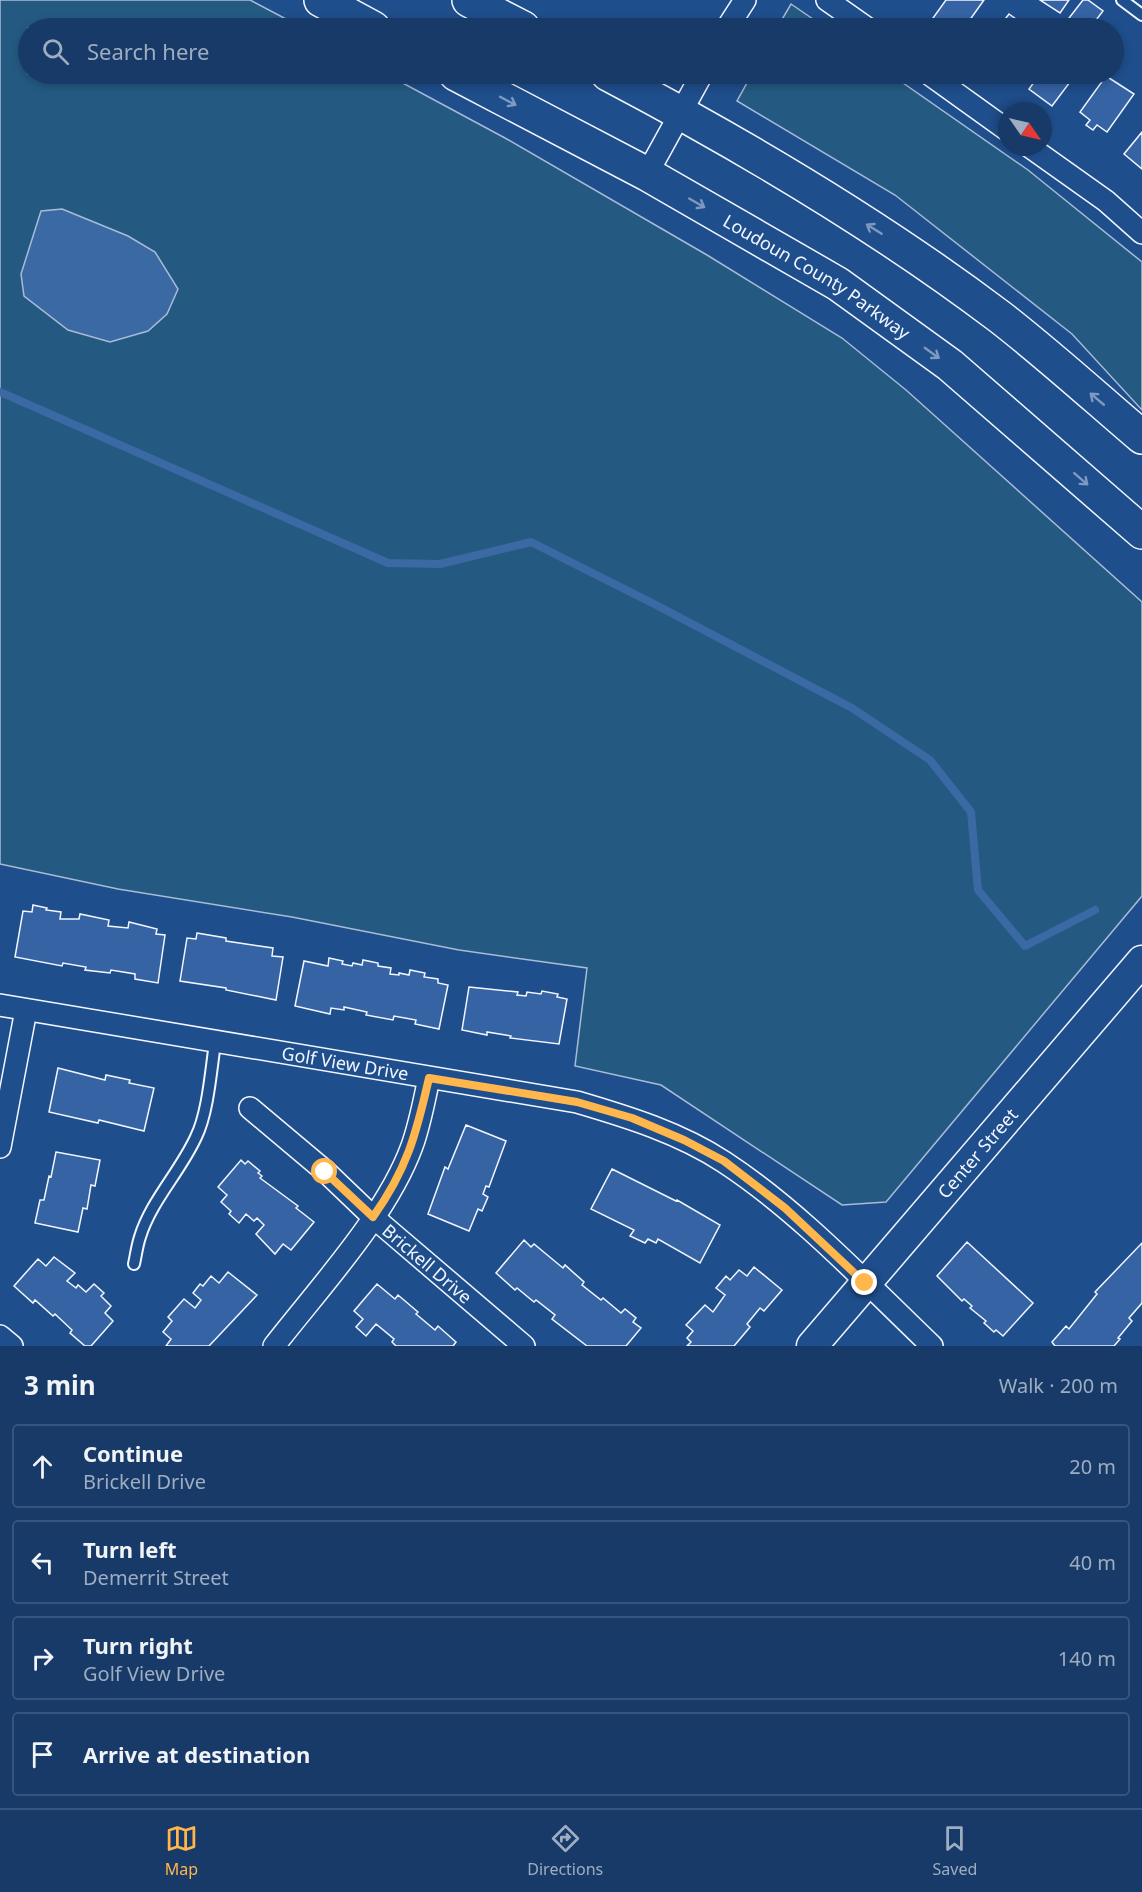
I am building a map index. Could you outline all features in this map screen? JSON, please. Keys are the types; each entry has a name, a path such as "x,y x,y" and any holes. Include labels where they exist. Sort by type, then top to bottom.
{"main road":[{"path":"321,0 354,18"},
{"path":"469,0 504,18"},
{"name":"Loudoun County Parkway","path":"475,84 647,174 838,284 950,366 1142,532"},
{"path":"627,84 681,112 894,242 1000,318 1142,437"}],"street":[{"path":"734,18 745,0"},
{"path":"827,0 853,18"},
{"path":"647,174 696,84"},
{"path":"943,84 998,124"},
{"path":"1043,156 1106,201 1142,233"},
{"name":"Center Street","path":"812,1346 1142,961"},
{"name":"Golf View Drive","path":"0,1005 215,1043 577,1102 632,1118 684,1140 724,1161 785,1208 932,1346"},
{"path":"0,1147 26,1010"},
{"path":"273,1346 388,1195 413,1145 429,1078"},
{"name":"Brickell Drive","path":"250,1108 524,1346"},
{"path":"0,1336 12,1346"}],"lane":[{"path":"1122,0 1142,15"},
{"path":"134,1264 140,1237 150,1214 184,1162 198,1134 207,1098 215,1043"}],"shaded area":[{"path":"0,0 250,0 284,18 18,18 18,84 405,84 505,138 707,255 842,338 906,390 1142,602 1142,896 886,1202 842,1205 661,1085 575,1066 587,968 459,950 292,917 118,889 0,864"},
{"path":"791,4 811,18 783,18"},
{"path":"746,84 904,84 998,149 998,156 1008,156 1028,170 1142,262 1142,410 1072,334 895,195 737,101"},
{"path":"62,209 128,236 155,252 178,289 167,314 148,331 110,342 68,330 24,296 21,274 41,211"}],"building":[{"path":"946,0 984,0 971,18 933,18"},
{"path":"1040,0 1069,0 1060,13"},
{"path":"1083,0 1088,0 1103,11 1098,18 1069,18"},
{"path":"1033,84 1068,84 1052,106 1052,102 1047,102 1029,89"},
{"path":"1100,84 1118,84 1134,94 1107,132 1097,125 1093,130 1086,125 1090,120 1080,112"},
{"path":"1142,132 1142,169 1124,154"},
{"path":"33,905 61,912 60,919 79,919 80,914 109,920 108,926 128,928 129,922 157,929 156,934 165,935 158,983 135,979 135,974 111,970 110,973 85,970 86,967 63,963 62,966 15,957 23,911 32,912"},
{"path":"197,933 226,938 226,941 273,948 272,956 283,957 276,1000 226,990 226,988 180,981 187,938 196,939"},
{"path":"329,958 352,966 353,963 362,965 363,960 378,963 378,966 391,968 390,974 409,975 410,970 425,973 424,977 438,979 438,983 448,985 439,1029 415,1024 416,1020 394,1016 393,1020 366,1015 367,1012 344,1007 344,1010 331,1008 330,1014 295,1006 304,961 328,966"},
{"path":"469,987 518,992 517,995 526,996 527,992 541,994 542,991 558,994 557,997 567,999 559,1044 462,1030"},
{"path":"58,1068 105,1080 106,1075 130,1080 129,1083 154,1088 144,1131 99,1120 98,1123 49,1112"},
{"path":"466,1125 506,1141 489,1187 486,1186 483,1194 488,1197 482,1211 478,1209 469,1231 428,1214 445,1167 448,1169"},
{"path":"56,1152 100,1160 95,1186 91,1185 87,1209 83,1208 78,1232 35,1223 40,1200 44,1200 49,1176 51,1177"},
{"path":"241,1160 245,1164 248,1161 260,1171 258,1173 262,1176 260,1178 298,1206 296,1208 314,1222 291,1250 283,1244 275,1254 256,1234 264,1225 257,1218 254,1221 246,1214 239,1223 221,1202 227,1195 218,1187"},
{"path":"612,1169 677,1200 720,1225 700,1263 658,1239 656,1243 648,1239 645,1243 630,1236 634,1230 591,1209"},
{"path":"524,1240 531,1247 534,1244 563,1268 565,1265 584,1282 582,1285 601,1300 603,1298 621,1313 625,1309 636,1318 633,1322 641,1328 626,1346 587,1346 552,1319 555,1315 517,1288 515,1290 496,1273"},
{"path":"967,1242 1033,1303 1003,1336 984,1323 986,1321 970,1308 972,1306 964,1299 962,1301 937,1276"},
{"path":"1142,1243 1142,1303 1129,1318 1132,1321 1118,1338 1120,1339 1114,1346 1055,1346 1052,1342 1066,1326 1069,1329 1097,1294 1095,1292"},
{"path":"54,1257 75,1273 67,1281 76,1288 78,1285 86,1292 94,1284 104,1293 101,1296 111,1306 105,1313 113,1321 91,1346 85,1346 70,1333 72,1330 55,1314 53,1316 35,1300 33,1303 14,1286 38,1259 46,1266"},
{"path":"754,1267 782,1290 764,1311 760,1308 747,1324 750,1327 734,1346 687,1346 691,1342 687,1338 693,1331 686,1325 705,1305 713,1312 725,1295 716,1288 726,1276 730,1280 739,1270 747,1276"},
{"path":"228,1272 257,1295 209,1346 166,1346 171,1339 163,1332 172,1321 168,1317 184,1299 195,1308 201,1300 193,1293 200,1284 203,1286 211,1276 219,1283"},
{"path":"377,1284 395,1299 398,1295 435,1330 438,1326 456,1342 453,1346 396,1346 392,1342 394,1339 376,1324 366,1336 356,1327 363,1319 354,1311"}],"waterway":[{"path":"0,392 388,563 440,564 531,542 852,708 930,760 971,812 978,890 1025,946 1095,910"}],"route":[{"path":"325,1172 373,1217 402,1171 413,1145 429,1078 577,1102 632,1118 684,1140 724,1161 785,1208 865,1283"}]}
